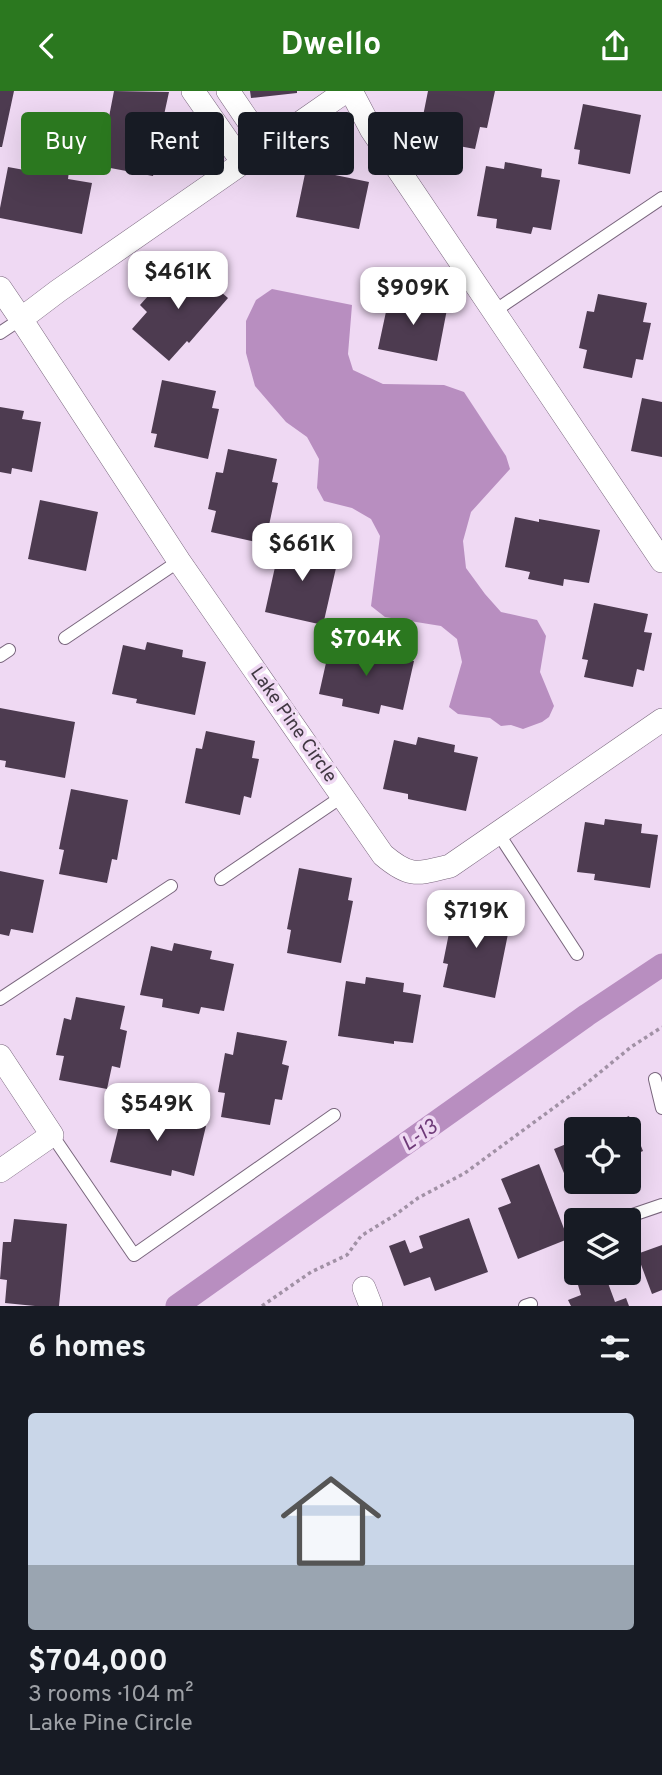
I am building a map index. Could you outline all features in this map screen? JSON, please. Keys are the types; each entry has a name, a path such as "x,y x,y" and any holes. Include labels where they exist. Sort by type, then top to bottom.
{"street":[{"path":"193,91 238,156"},
{"path":"228,91 243,112"},
{"path":"318,112 349,91 371,129 493,312 659,551"},
{"path":"21,319 238,166"},
{"name":"Lake Pine Circle","path":"0,288 179,561 383,855 399,869 420,873 450,866 662,720"},
{"path":"0,1056 52,1135 0,1171"}],"lane":[{"path":"493,312 662,198"},
{"path":"0,333 21,319"},
{"path":"65,638 179,561"},
{"path":"221,879 343,796"},
{"path":"498,833 577,954"},
{"path":"0,999 172,886"},
{"path":"655,1079 662,1108"},
{"path":"52,1135 134,1255 334,1115"},
{"path":"641,1212 662,1205"}],"path":[{"path":"262,1306 312,1272 347,1255 360,1236 418,1198 465,1173 582,1087 631,1047 662,1027"}],"shaded area":[{"path":"272,289 352,305 348,354 353,370 383,384 444,385 464,392 506,456 510,469 471,512 463,541 466,568 501,612 537,620 546,636 540,672 554,706 549,717 542,722 523,729 511,725 501,726 490,718 458,714 449,707 462,662 457,639 441,626 385,617 371,606 380,536 371,519 352,508 324,501 317,488 319,459 307,437 286,422 255,386 246,353 246,321 256,300"}],"building":[{"path":"0,91 14,91 2,147 0,147"},
{"path":"114,91 169,92 165,112 125,112 125,171 111,168 110,112"},
{"path":"250,91 297,91 297,93 251,98"},
{"path":"428,91 495,91 487,128 480,127 475,149 463,147 463,112 424,112"},
{"path":"583,104 641,115 630,174 578,164 580,150 574,149"},
{"path":"505,162 542,169 541,177 560,180 551,230 533,227 531,234 496,228 497,219 477,216 486,166 504,169"},
{"path":"8,167 21,169 21,175 68,175 68,179 92,183 82,234 0,218"},
{"path":"305,175 335,175 369,182 359,229 296,217"},
{"path":"186,262 228,298 189,343 187,341 169,361 132,329 147,312 140,305 164,278 169,282"},
{"path":"390,293 448,304 437,361 378,349"},
{"path":"598,294 647,303 643,322 651,323 643,360 636,359 632,378 583,368 587,350 579,348 587,311 594,312"},
{"path":"162,380 216,391 212,408 219,409 208,459 154,447 157,434 151,433"},
{"path":"642,398 662,402 662,457 631,451"},
{"path":"0,407 24,411 22,419 41,422 32,472 12,468 11,474 0,472"},
{"path":"228,449 277,459 272,482 278,483 265,544 211,532 216,511 208,509 216,472 223,473"},
{"path":"40,500 98,512 86,571 28,559"},
{"path":"515,517 600,530 589,583 564,579 563,586 528,579 530,572 505,567"},
{"path":"285,540 334,550 330,567 336,568 323,625 265,612 277,558 281,559"},
{"path":"594,603 648,614 644,632 652,633 644,671 637,669 633,687 584,677 588,660 582,659"},
{"path":"147,642 183,650 182,657 206,662 195,715 136,703 137,699 112,694 123,645 145,650"},
{"path":"354,642 392,650 390,657 414,661 403,710 381,705 379,714 342,706 343,699 319,694 330,645 352,650"},
{"path":"0,708 75,722 65,778 5,767 6,761 0,760"},
{"path":"206,731 255,741 252,758 259,759 251,798 244,796 240,815 185,803 196,748 202,749"},
{"path":"418,737 455,745 454,752 478,757 466,811 408,799 408,794 383,789 394,740 416,745"},
{"path":"71,789 128,800 117,860 112,859 107,883 59,874 64,850 59,849"},
{"path":"605,819 642,824 641,833 658,835 650,888 594,880 595,874 577,872 585,822 604,825"},
{"path":"299,868 352,878 348,900 353,901 341,963 287,953 291,930 287,929"},
{"path":"0,871 44,880 33,933 11,929 9,936 0,934"},
{"path":"455,903 512,914 495,998 443,987 448,964 443,963"},
{"path":"174,943 212,951 210,959 234,964 224,1011 201,1007 199,1014 162,1007 163,999 140,995 151,946 172,951"},
{"path":"366,977 404,983 403,992 421,995 413,1043 394,1041 394,1044 338,1036 346,981 365,984"},
{"path":"76,997 125,1006 120,1029 127,1031 120,1068 112,1066 107,1089 59,1080 64,1056 56,1055 64,1018 71,1020"},
{"path":"237,1032 287,1041 282,1064 289,1066 282,1100 275,1099 270,1125 221,1117 225,1093 218,1092 225,1053 233,1055"},
{"path":"124,1106 206,1126 194,1176 172,1170 171,1176 110,1162"},
{"path":"564,1145 564,1173 554,1149"},
{"path":"539,1164 564,1229 564,1241 518,1259 498,1208 511,1203 501,1179"},
{"path":"469,1218 488,1272 435,1291 430,1277 404,1286 389,1246 405,1240 410,1253 423,1248 419,1236"},
{"path":"14,1219 67,1224 59,1306 5,1303 7,1280 0,1279 3,1242 11,1242"},
{"path":"662,1245 662,1290 652,1294 641,1265 641,1253"},
{"path":"578,1285 609,1285 615,1302 626,1298 629,1306 571,1306 568,1300 581,1295"}],"waterway":[{"name":"L-13","path":"177,1306 587,1015 662,965"}]}
